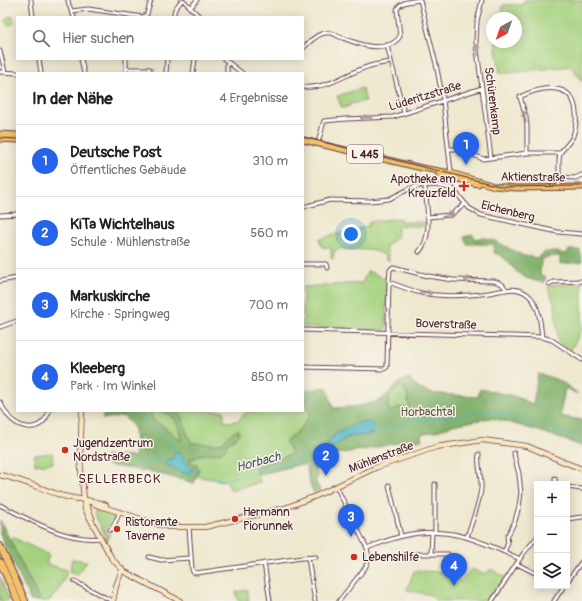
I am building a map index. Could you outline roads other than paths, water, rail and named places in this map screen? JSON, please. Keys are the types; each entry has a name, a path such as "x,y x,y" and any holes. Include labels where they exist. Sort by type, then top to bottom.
{"highway":[{"path":"0,546 25,601"},
{"path":"0,562 18,601"}],"main road":[{"path":"0,134 16,135"},
{"path":"0,139 16,140"},
{"name":"Aktienstraße","path":"305,139 453,176 476,184 510,188 582,187"}],"street":[{"path":"31,0 33,16"},
{"path":"68,0 74,16"},
{"path":"144,16 147,14 151,0"},
{"path":"173,16 174,9 182,0 199,16"},
{"path":"190,8 198,0"},
{"path":"304,47 316,36 324,32 360,45 370,47 387,45 398,39 400,36 397,10 398,6 420,0 436,64 443,100 453,176 452,187 425,186 410,188 389,199 370,201 340,199 304,207"},
{"name":"Schürenkamp","path":"482,0 478,14 476,32 491,158"},
{"path":"71,11 88,9 136,16"},
{"path":"387,45 404,113"},
{"path":"0,51 5,72"},
{"path":"39,60 41,72"},
{"path":"81,60 84,72"},
{"path":"126,60 126,71 150,69"},
{"path":"166,72 167,60"},
{"path":"193,72 195,60"},
{"path":"226,60 226,72"},
{"path":"226,60 241,72"},
{"path":"304,87 316,87 350,75 369,66 391,62"},
{"path":"0,72 16,73"},
{"name":"Lüderitzstraße","path":"318,143 323,122 346,119 387,118 482,88"},
{"path":"527,153 526,117 520,97 539,90 552,88 562,90 569,94 575,107 576,126 569,144 560,153 559,188"},
{"path":"450,149 460,149 483,159 527,153 560,153"},
{"path":"559,176 575,178 582,175"},
{"path":"419,252 423,248 427,238 425,186"},
{"name":"Eichenberg","path":"452,187 465,204 484,216 558,232 582,234"},
{"path":"427,217 452,215 465,204"},
{"path":"0,215 16,214"},
{"path":"304,264 326,264 327,268"},
{"path":"304,367 385,369 387,362 389,282 391,268 395,267 421,275 453,280 494,281 502,284 506,289"},
{"path":"0,281 16,278"},
{"path":"549,284 553,282 582,281"},
{"path":"389,282 421,293 443,296 483,294 499,292 512,288 522,291 529,296 538,311 542,337"},
{"path":"0,327 16,322"},
{"name":"Boverstraße","path":"304,330 542,337 550,339 582,360"},
{"path":"0,402 9,417 24,426 33,427 40,424 46,419 49,412"},
{"path":"82,412 80,459 85,509 96,527"},
{"name":"Mühlenstraße","path":"84,499 97,505 169,527 214,525 286,508 377,467 436,447 483,440 527,446 582,469"},
{"path":"504,552 508,543 507,537 519,506 521,493 519,474 514,459 514,453"},
{"path":"467,537 481,488 481,471 478,459 479,454"},
{"name":"Mühlenstraße","path":"0,475 25,482 63,496 97,502 117,511"},
{"path":"432,554 435,484"},
{"path":"389,485 402,536"},
{"path":"336,486 367,548 369,557 367,565 339,601"},
{"path":"570,488 582,488"},
{"path":"84,499 112,559 122,570 180,601"},
{"path":"0,505 56,532 90,538 101,538"},
{"path":"90,512 97,505"},
{"path":"110,530 113,527 117,511"},
{"path":"570,519 582,517"},
{"path":"189,527 190,558 193,572 196,573 264,563 316,558"},
{"path":"367,548 402,536 416,533 434,532 457,534 467,537 520,559"},
{"path":"492,601 534,541"},
{"path":"413,554 448,554 448,570"},
{"path":"149,557 161,560 190,558"},
{"path":"308,558 315,601"},
{"path":"570,578 582,562"},
{"path":"264,563 270,601"},
{"path":"517,564 534,572"},
{"path":"74,581 112,601 122,570"},
{"path":"554,601 562,589"}],"water":[{"path":"362,422 373,424 375,430 374,432 368,435 346,438 332,447 326,448 330,440 335,436"},
{"path":"177,451 191,468 192,470 189,474 180,472 166,464 166,460 173,459 174,452"}],"waterway":[{"name":"Horbach","path":"461,415 486,411 507,415 537,425"},
{"name":"Horbach","path":"138,412 166,438"},
{"name":"Horbach","path":"408,421 458,416"},
{"name":"Horbach","path":"378,429 394,428 405,423"},
{"name":"Horbach","path":"540,426 582,439"},
{"name":"Horbach","path":"168,439 176,452"},
{"name":"Horbach","path":"316,449 320,446 325,446"},
{"name":"Horbach","path":"213,477 224,480 308,456"},
{"name":"Horbach","path":"131,468 143,461 148,460 167,461"},
{"name":"Horbach","path":"192,471 200,472"}],"tram line":[{"path":"304,137 503,187 582,186"},
{"path":"0,138 16,139"}],"place":[{"name":"Deutsche Post","path":"466,165"},
{"name":"Apotheke am Kreuzfeld","path":"464,186"},
{"name":"Jugendzentrum Nordstraße","path":"65,450"},
{"name":"KiTa Wichtelhaus","path":"326,476"},
{"name":"Hermann Piorunnek","path":"235,519"},
{"name":"Ristorante Taverne","path":"117,529"},
{"name":"Markuskirche","path":"351,537"},
{"name":"Lebenshilfe","path":"354,557"},
{"name":"Kleeberg","path":"454,586"}],"district":[{"name":"SELLERBECK","path":"120,478"}],"park label":[{"name":"Horbachtal","path":"428,412"}]}
